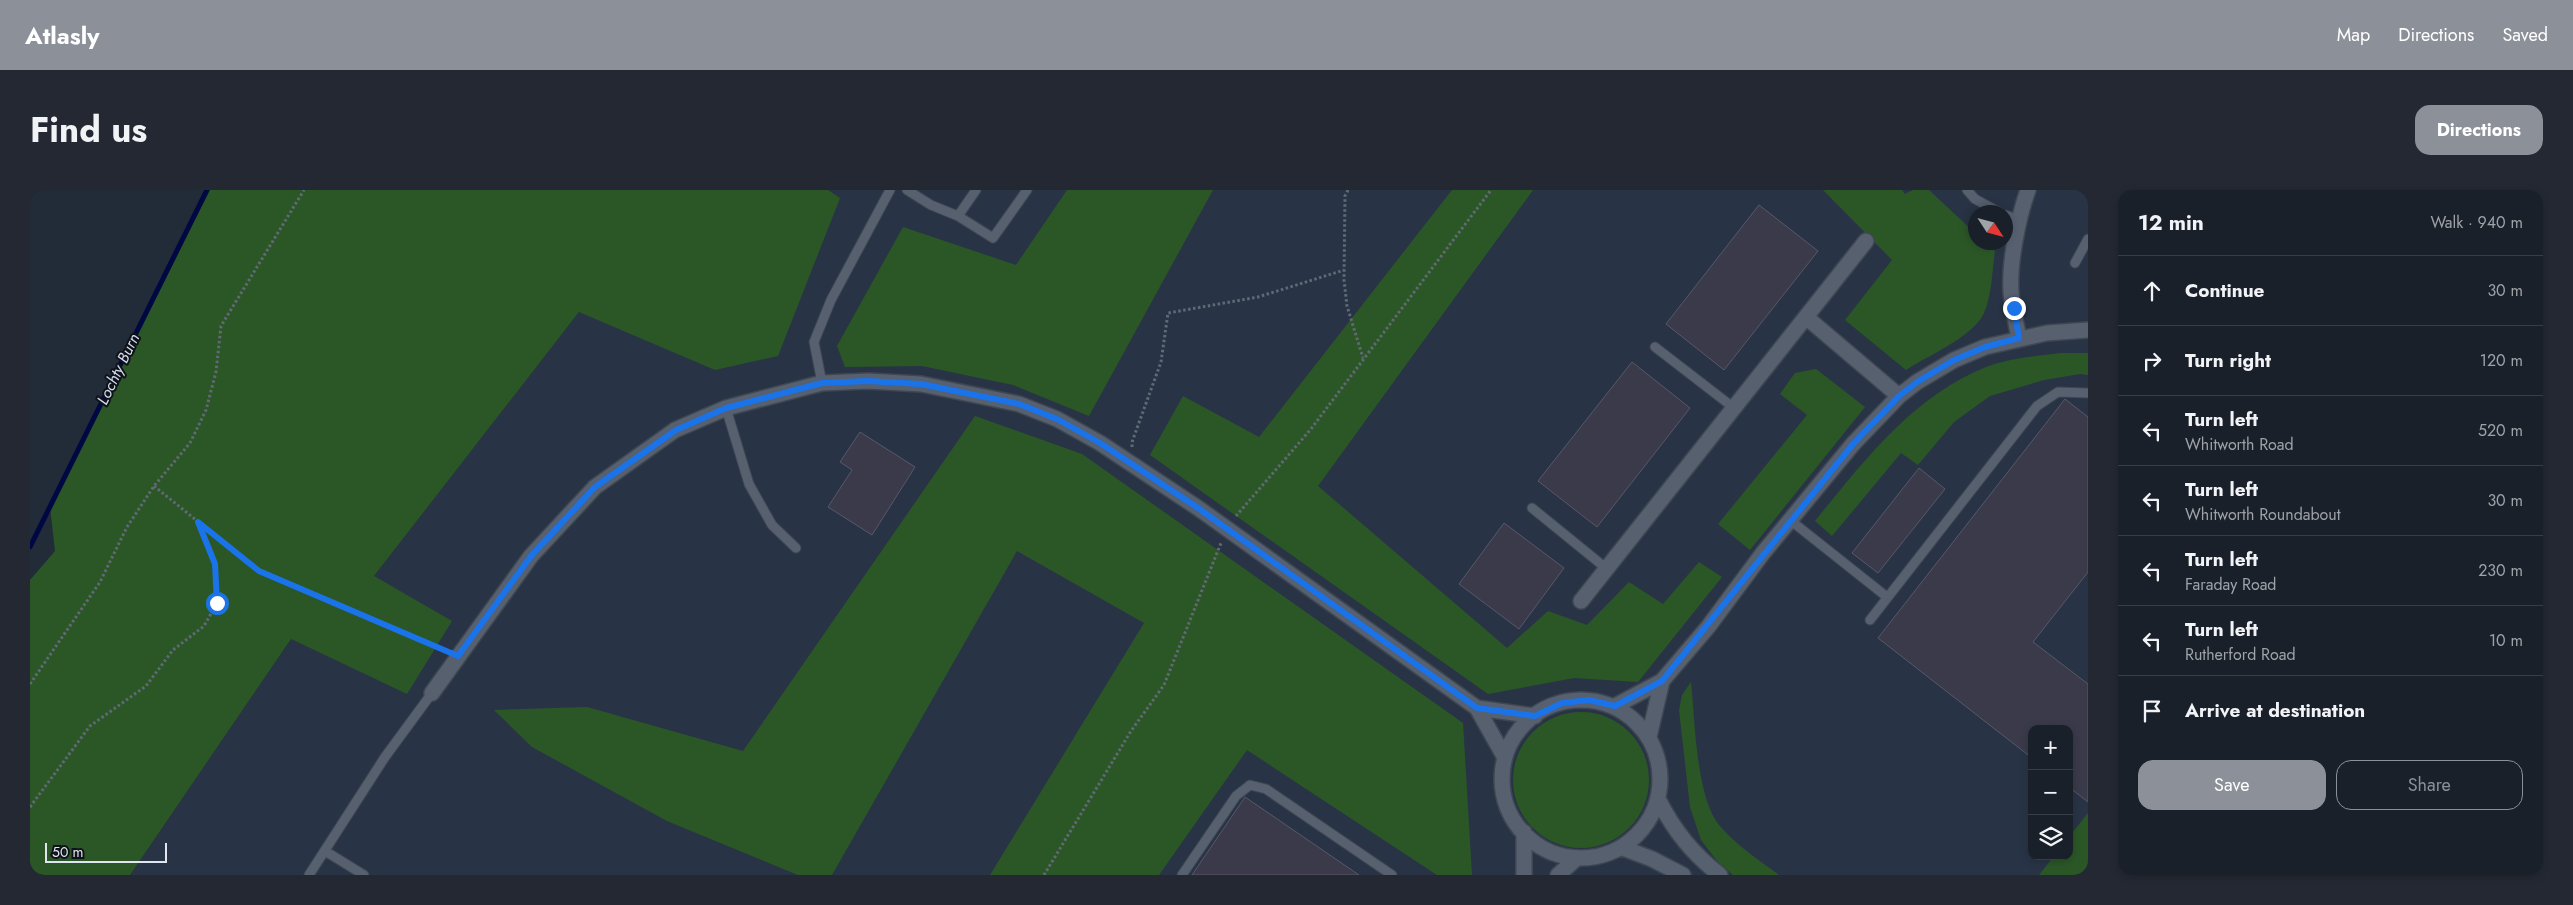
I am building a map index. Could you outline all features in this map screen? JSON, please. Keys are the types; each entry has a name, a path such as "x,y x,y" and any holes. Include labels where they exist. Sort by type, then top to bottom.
{"street":[{"path":"2019,338 2011,292 2020,221 2028,190"},
{"path":"1581,601 1866,241"},
{"path":"1806,317 1899,396"},
{"path":"1615,706 1662,681 1708,627 1790,520 1853,444 1899,396 1929,374 1954,360 1985,347 2047,333 2088,330"},
{"path":"432,693 531,556 595,487 676,430 726,408 822,383 868,381 921,384 1019,404 1057,419 1135,466 1226,528 1477,708 1504,756"},
{"path":"1649,737 1662,681"},
{"path":"1589,700 1615,706 1632,718 1649,737 1659,757 1659,801 1651,820 1637,837 1622,848 1603,856 1576,858 1559,855 1539,846 1524,832 1504,806 1500,782 1504,756 1514,735 1535,716 1562,703 1589,700"},
{"path":"1477,708 1535,716"},
{"path":"1659,801 1686,844 1720,875"},
{"path":"1524,832 1524,875"},
{"path":"1622,848 1652,859 1683,875"},
{"path":"1558,875 1576,858"}],"lane":[{"path":"822,383 814,342 831,300 890,190"},
{"path":"907,190 931,205 958,216 993,238 1026,190"},
{"path":"958,216 976,190"},
{"path":"1967,190 1975,199 1986,205"},
{"path":"2013,218 2020,221"},
{"path":"2074,262 2088,239"},
{"path":"1655,347 1734,408"},
{"path":"1870,620 2037,406 2058,392 2088,394"},
{"path":"726,408 749,484 772,525 796,548"},
{"path":"1532,508 1606,568"},
{"path":"1790,520 1887,597"},
{"path":"309,875 385,757 432,693"},
{"path":"1182,875 1236,796 1250,786 1266,789 1392,875"},
{"path":"325,851 364,875"}],"path":[{"path":"30,684 100,582 127,527 154,486 190,443 206,410 216,372 221,326 304,190"},
{"path":"1348,190 1345,196 1344,270 1347,306 1364,358"},
{"path":"1044,875 1131,731 1164,685 1226,528 1311,429 1491,190"},
{"path":"1135,466 1132,442 1162,362 1168,313 1258,297 1344,270"},
{"path":"154,486 259,571 458,656"},
{"path":"30,807 90,726 146,686 173,650 204,626 217,603 217,593 215,564 198,522"}],"shaded area":[{"path":"640,190 2088,190 2088,875 130,875 291,639 408,694 374,576 579,312"}],"green space":[{"path":"210,190 828,190 840,198 778,356 715,370 579,312 374,576 452,621 407,694 291,639 130,875 30,875 30,580 55,551 50,507"},
{"path":"1067,190 1213,190 1089,416 1013,385 922,366 845,367 837,346 903,227 1016,265"},
{"path":"1452,190 1533,190 1318,486 1507,648 1548,611 1587,625 1629,582 1663,604 1699,562 1722,577 1638,682 1574,678 1488,694 1150,455 1183,396 1259,437"},
{"path":"1823,190 1902,190 1905,194 1913,190 1929,190 1968,226 1968,250 1995,251 1989,299 1984,313 1978,322 1960,338 1906,370 1845,320 1892,260"},
{"path":"2061,353 2088,353 2088,375 2080,374 2044,380 1990,396 1954,422 1918,465 1901,453 1832,536 1815,521 1891,433 1935,395 1986,367 2004,361"},
{"path":"1816,369 1865,407 1750,550 1718,524 1807,415 1780,394 1795,373"},
{"path":"975,416 1082,454 1463,723 1472,875 1437,875 1247,750 1159,875 990,875 1144,623 1017,551 832,875 798,875 667,821 532,747 494,710 587,707 743,751"},
{"path":"1691,682 1701,778 1712,814 1733,840 1779,875 1733,875 1717,861 1701,840 1690,807 1679,710 1682,695"},
{"path":"1581,712 1607,717 1619,723 1629,732 1638,742 1644,754 1649,780 1644,806 1638,818 1629,828 1619,837 1607,843 1581,848 1555,843 1543,837 1533,828 1524,818 1518,806 1513,780 1518,754 1524,742 1533,732 1543,723 1555,717"},
{"path":"2088,813 2088,875 2039,875 2051,860 2073,860 2073,832"}],"building":[{"path":"1759,205 1818,251 1724,370 1666,324"},
{"path":"1632,362 1690,408 1597,527 1538,481"},
{"path":"2065,399 2088,417 2088,572 2033,642 2088,684 2088,802 2073,790 2073,725 2028,725 2028,755 1878,638"},
{"path":"860,432 915,467 872,535 828,507 852,470 840,462"},
{"path":"1919,468 1945,489 1878,573 1852,553"},
{"path":"1504,523 1564,568 1519,629 1459,584"},
{"path":"1245,797 1359,875 1192,875"}],"waterway":[{"name":"Lochty Burn","path":"30,547 207,190"}],"route":[{"path":"217,603 215,564 198,522 259,571 458,656 531,556 595,487 676,430 726,408 822,383 868,381 921,384 1019,404 1057,419 1100,443 1198,508 1477,708 1535,716 1562,703 1589,700 1615,706 1662,681 1708,627 1764,553 1853,444 1899,396 1934,370 1954,360 1985,347 2019,338 2014,308"}]}
